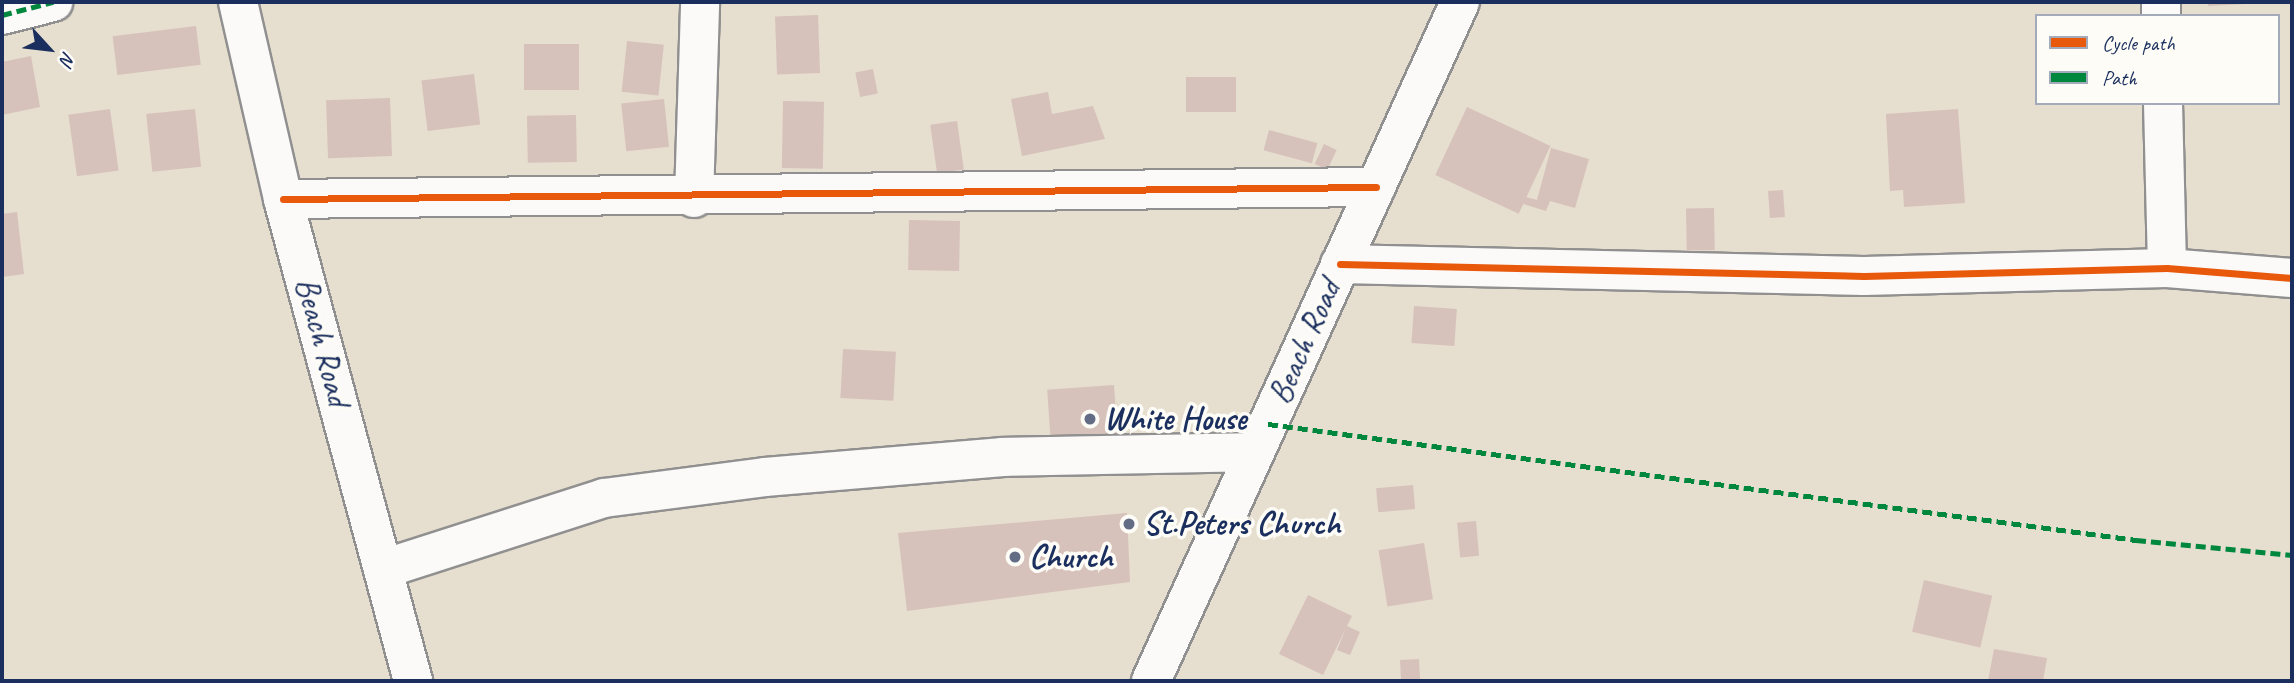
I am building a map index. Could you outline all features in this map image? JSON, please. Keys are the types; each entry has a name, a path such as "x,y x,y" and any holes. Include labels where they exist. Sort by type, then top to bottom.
{"street":[{"path":"2,15 53,2"},
{"name":"Beach Road","path":"238,2 283,199 413,681"},
{"path":"694,198 700,2"},
{"name":"Beach Road","path":"1151,681 1460,2"},
{"path":"2163,105 2167,268"},
{"path":"283,199 694,198 1376,187"},
{"path":"1340,264 1864,276 2167,268 2292,278"},
{"path":"383,569 604,498 751,478 1003,457 1254,452"}],"building":[{"path":"2208,2 2244,2 2244,4 2208,6"},
{"path":"818,15 820,73 777,74 775,17"},
{"path":"196,26 201,65 117,75 113,36"},
{"path":"627,41 664,45 658,96 622,92"},
{"path":"524,44 579,44 579,90 524,90"},
{"path":"31,56 40,107 2,115 2,62"},
{"path":"873,69 878,94 860,97 855,72"},
{"path":"474,74 480,125 428,131 421,80"},
{"path":"1186,77 1236,77 1236,112 1186,112"},
{"path":"1048,92 1052,114 1093,106 1105,139 1022,156 1011,99"},
{"path":"390,98 392,156 328,158 326,100"},
{"path":"664,99 669,147 626,151 621,103"},
{"path":"783,101 824,102 823,169 782,168"},
{"path":"1467,107 1550,146 1519,214 1435,175"},
{"path":"110,109 119,170 77,176 68,115"},
{"path":"195,109 201,167 152,172 146,114"},
{"path":"1958,109 1965,203 1904,207 1903,190 1890,191 1886,114"},
{"path":"576,115 577,162 528,163 527,116"},
{"path":"957,121 964,170 937,173 930,125"},
{"path":"1269,130 1317,143 1312,163 1264,150"},
{"path":"1324,144 1337,150 1327,170 1315,164"},
{"path":"1551,148 1589,159 1575,208 1550,201 1546,211 1520,203 1522,196 1537,200"},
{"path":"1783,190 1785,217 1770,218 1768,191"},
{"path":"1686,208 1714,208 1715,250 1687,250"},
{"path":"17,212 24,274 2,277 2,214"},
{"path":"909,220 960,221 959,271 908,270"},
{"path":"1414,306 1457,309 1454,346 1411,343"},
{"path":"843,349 896,352 893,401 840,398"},
{"path":"1114,385 1118,447 1051,452 1047,390"},
{"path":"1413,485 1415,509 1378,512 1376,488"},
{"name":"Church","path":"1127,513 1130,582 907,611 898,533"},
{"path":"1476,521 1479,556 1460,558 1457,523"},
{"path":"1424,543 1433,599 1387,606 1379,550"},
{"path":"1924,580 1992,596 1980,647 1912,632"},
{"path":"1308,595 1352,616 1347,626 1360,632 1350,655 1337,650 1346,628 1323,675 1279,654"},
{"path":"1994,649 2047,658 2043,681 1988,681"},
{"path":"1419,659 1420,681 1401,681 1400,660"}],"marked path":[{"path":"2,15 53,2"},
{"path":"1268,424 2136,540 2292,555"}],"cycle path":[{"path":"283,199 1376,187"},
{"path":"1340,264 1864,276 2167,268 2292,278"}],"place":[{"name":"White House","path":"1090,419"},
{"name":"St.Peters Church","path":"1129,524"},
{"name":"Church","path":"1015,557"}]}
